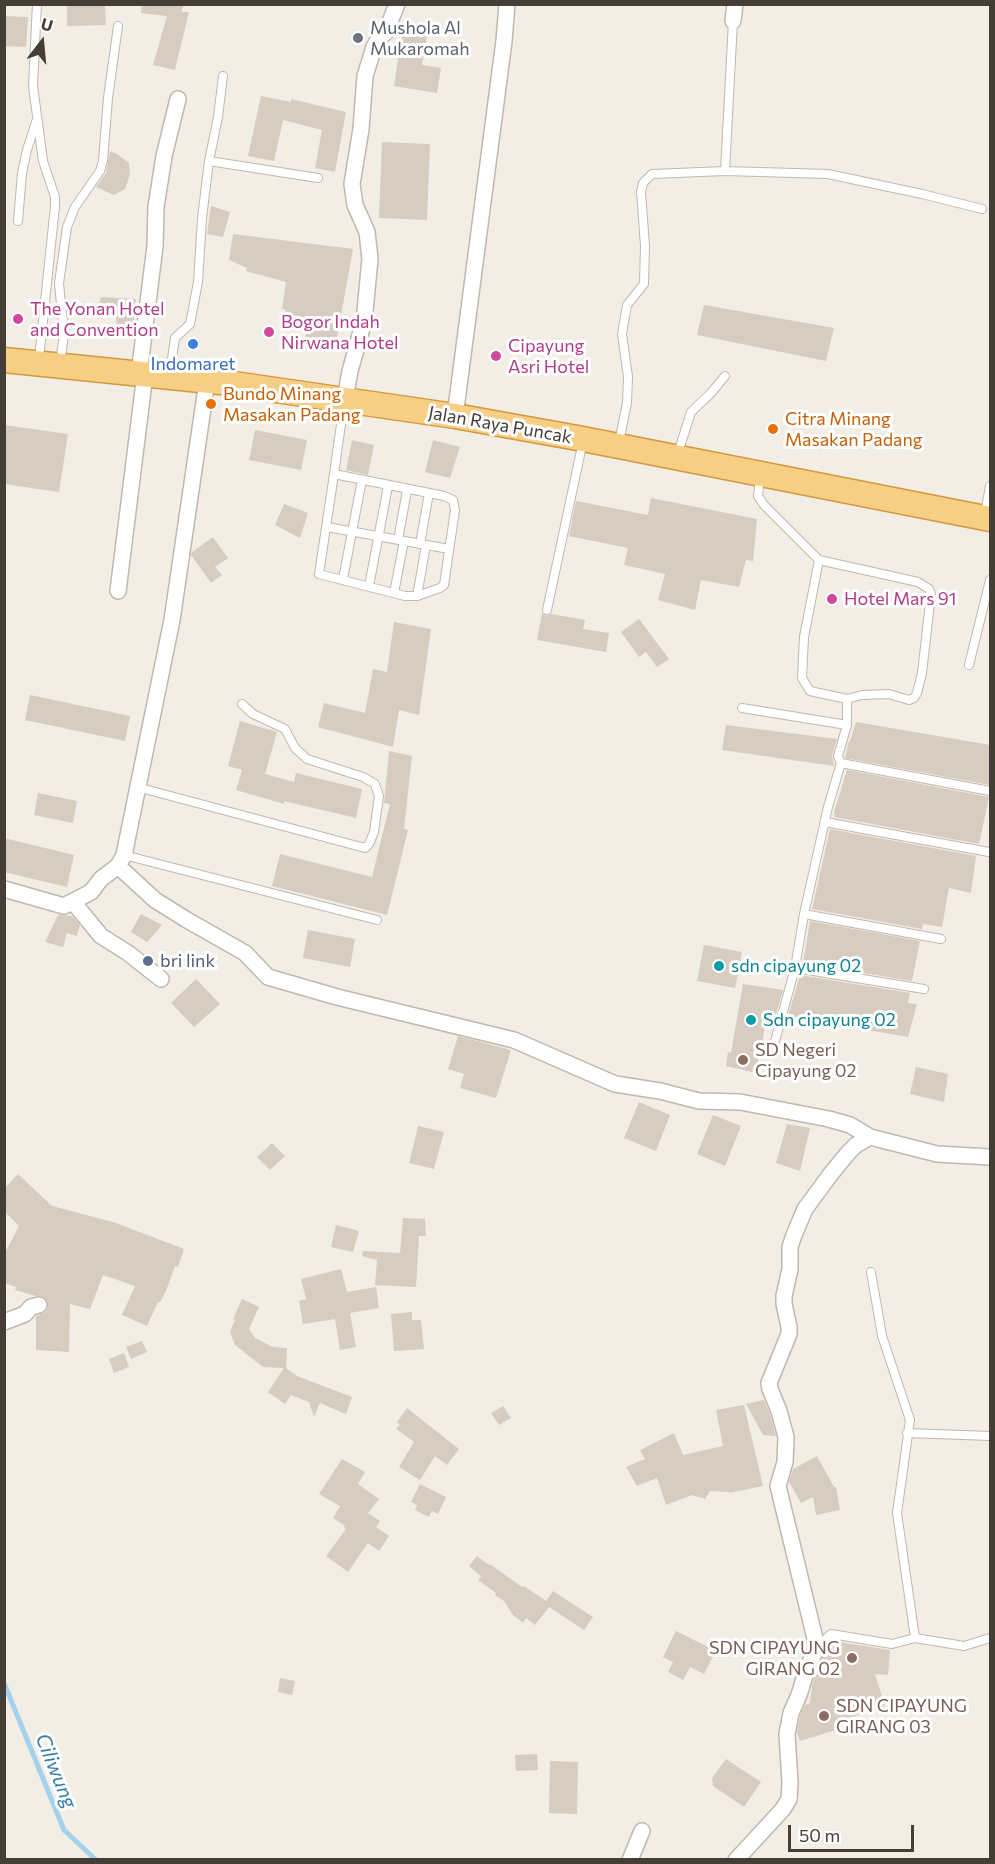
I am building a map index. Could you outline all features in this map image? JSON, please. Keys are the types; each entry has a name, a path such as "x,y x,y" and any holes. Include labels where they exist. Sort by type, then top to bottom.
{"highway":[{"name":"Jalan Raya Puncak","path":"4,360 207,381 455,416 987,519"}],"street":[{"path":"345,399 364,321 370,259 367,232 355,205 352,184 361,129 365,76 374,47 386,32 396,4"},
{"path":"455,416 507,4"},
{"path":"733,21 735,4"},
{"path":"117,591 155,246 156,207 164,156 178,99"},
{"path":"4,890 64,906 91,892 101,879 121,861 172,620 207,381"},
{"path":"121,861 155,900 245,953 268,977 337,997 514,1040 615,1084 660,1091 699,1101 740,1102 830,1119 850,1125 870,1137 937,1154 990,1157"},
{"path":"73,902 101,936 128,953 161,979"},
{"path":"736,1860 787,1804 790,1783 787,1734 791,1713 817,1647 778,1486 784,1462 786,1437 770,1389 770,1383 789,1334 784,1296 790,1269 790,1247 800,1220 816,1194 848,1153 870,1137"},
{"path":"4,1322 25,1314 31,1308 39,1305"},
{"path":"630,1860 642,1831"}],"lane":[{"path":"37,4 33,86 43,161 55,197 49,365"},
{"path":"725,171 733,21"},
{"path":"49,365 65,328 59,283 67,227 75,207 100,171 103,161 108,98 118,26"},
{"path":"169,377 175,338 190,324 200,270 202,218 209,161 224,76"},
{"path":"18,221 22,173 37,120"},
{"path":"209,161 318,178"},
{"path":"618,446 627,403 628,377 622,334 627,305 644,284 645,246 641,192 643,183 652,174 725,171 828,174 982,209"},
{"path":"676,458 691,412 725,376"},
{"path":"334,474 451,498 455,510 444,585 435,591 417,596 405,596 319,574 345,399"},
{"path":"547,610 583,439"},
{"path":"760,475 758,496 764,505 819,560 918,582 928,589 931,594 922,673 914,698 909,700 889,694 862,695 848,699 810,692 802,678 806,628 819,560"},
{"path":"344,579 362,480"},
{"path":"369,586 388,486"},
{"path":"987,519 990,486"},
{"path":"394,593 407,490"},
{"path":"417,596 429,493"},
{"path":"327,527 449,549"},
{"path":"969,665 990,579"},
{"path":"774,1041 795,968 804,914 841,763 838,756 847,725 848,699"},
{"path":"137,787 364,848 369,844 374,832 379,796 375,784 363,777 307,759 295,748 285,729 253,714 242,704"},
{"path":"742,708 847,725"},
{"path":"841,763 990,791"},
{"path":"825,822 989,852"},
{"path":"121,861 377,920"},
{"path":"804,914 941,939"},
{"path":"795,968 924,989"},
{"path":"871,1272 882,1336 910,1420 897,1513 915,1638"},
{"path":"907,1433 990,1436"},
{"path":"817,1647 831,1634 892,1644 915,1638 964,1646 990,1638"}],"building":[{"path":"67,4 105,4 106,25 67,26"},
{"path":"142,4 184,4 181,12 189,12 175,70 153,65 167,16 141,13"},
{"path":"4,16 28,17 26,47 4,46"},
{"path":"403,26 428,30 422,65 441,68 437,93 394,86"},
{"path":"261,96 291,102 291,99 346,112 335,172 315,168 322,130 283,120 274,161 248,156"},
{"path":"382,142 430,144 427,220 379,218"},
{"path":"110,151 129,163 130,174 125,189 114,195 96,187 106,173"},
{"path":"211,206 230,212 223,237 207,234"},
{"path":"233,234 353,249 336,343 305,339 308,318 286,315 285,309 282,309 286,282 246,271 247,268 229,260"},
{"path":"101,297 136,299 132,335 117,333 116,313 98,309"},
{"path":"704,305 834,328 826,361 697,335"},
{"path":"4,425 68,434 59,492 4,484"},
{"path":"255,430 307,440 301,470 249,460"},
{"path":"352,440 374,445 368,475 346,470"},
{"path":"433,440 460,447 450,478 425,472"},
{"path":"651,498 757,519 753,561 746,560 739,587 701,580 695,610 658,600 665,574 624,565 628,548 569,536 576,501 648,515"},
{"path":"284,504 308,513 300,538 275,525"},
{"path":"213,537 228,558 215,567 222,575 211,583 191,555"},
{"path":"542,613 546,616 551,614 585,620 583,629 609,633 606,652 537,640"},
{"path":"639,619 669,659 657,667 646,652 639,657 621,632"},
{"path":"394,622 431,629 419,715 399,710 393,747 318,727 324,703 365,713 373,669 387,672"},
{"path":"30,695 130,716 125,741 25,720"},
{"path":"240,721 277,732 265,774 294,782 296,773 362,789 356,818 284,801 284,804 236,790 242,770 228,766"},
{"path":"856,722 990,745 990,785 845,758"},
{"path":"726,725 837,739 832,755 834,766 722,750"},
{"path":"389,751 412,756 404,829 408,830 387,915 272,886 280,854 372,877 390,804 384,803"},
{"path":"847,770 989,797 979,844 834,817"},
{"path":"38,793 77,801 73,823 34,815"},
{"path":"830,829 976,856 971,893 949,888 942,927 923,924 922,929 812,909"},
{"path":"4,838 74,855 67,887 4,872"},
{"path":"141,914 162,925 147,942 131,932"},
{"path":"58,915 72,916 80,925 77,936 67,933 63,947 45,942"},
{"path":"810,921 920,941 912,981 803,963"},
{"path":"308,930 355,939 350,967 303,958"},
{"name":"sdn cipayung 02","path":"704,945 742,952 735,988 697,981"},
{"path":"800,975 910,993 908,1003 917,1004 908,1037 788,1016"},
{"path":"196,979 220,1004 194,1027 171,1003"},
{"name":"Sdn cipayung 02","path":"743,984 783,990 776,1014 767,1013 760,1057 752,1072 726,1066 728,1052 731,1053"},
{"path":"458,1036 511,1050 496,1098 460,1088 464,1074 448,1069"},
{"path":"916,1067 948,1074 944,1102 910,1094"},
{"path":"639,1102 670,1115 656,1151 624,1138"},
{"path":"713,1115 741,1126 725,1166 697,1154"},
{"path":"787,1124 810,1128 800,1171 776,1163"},
{"path":"418,1126 444,1132 434,1169 409,1163"},
{"path":"272,1143 285,1156 270,1170 257,1157"},
{"path":"18,1174 52,1206 113,1222 184,1249 178,1267 175,1266 166,1291 147,1326 122,1315 135,1286 103,1275 90,1309 70,1304 69,1352 36,1350 36,1316 46,1312 48,1302 42,1296 15,1290 16,1287 4,1283 4,1255 19,1226 4,1211 4,1189"},
{"path":"403,1218 425,1219 426,1236 419,1236 416,1287 375,1285 377,1260 362,1256 363,1251 400,1253"},
{"path":"336,1225 359,1231 353,1252 331,1247"},
{"path":"341,1269 347,1292 376,1287 379,1308 350,1313 356,1347 340,1350 335,1319 303,1324 299,1301 306,1299 301,1279"},
{"path":"242,1299 259,1307 249,1329 255,1338 273,1347 287,1348 286,1368 297,1376 352,1397 346,1414 320,1403 314,1417 309,1402 291,1395 285,1404 268,1392 284,1368 263,1367 235,1345 230,1332"},
{"path":"412,1312 412,1320 421,1320 424,1349 394,1351 391,1314"},
{"path":"142,1341 147,1352 131,1359 126,1347"},
{"path":"124,1353 129,1367 114,1373 109,1359"},
{"path":"764,1400 776,1436 763,1435 746,1404"},
{"path":"744,1405 763,1486 729,1493 710,1491 705,1499 692,1495 666,1505 657,1478 637,1486 626,1467 645,1459 640,1450 674,1433 683,1455 723,1446 716,1410"},
{"path":"503,1406 511,1418 499,1425 491,1413"},
{"path":"407,1408 459,1449 447,1465 435,1456 420,1480 399,1467 414,1442 396,1429 400,1425 397,1422"},
{"path":"817,1456 836,1487 840,1510 816,1515 813,1497 801,1503 789,1482 793,1469"},
{"path":"342,1459 365,1472 358,1484 379,1499 368,1513 380,1521 376,1527 389,1536 379,1551 368,1543 348,1572 326,1556 346,1529 333,1518 340,1506 319,1494"},
{"path":"420,1484 446,1497 438,1514 432,1511 429,1517 415,1510 417,1505 411,1502"},
{"path":"477,1556 546,1601 553,1591 593,1617 584,1630 549,1607 535,1625 526,1618 523,1623 513,1615 504,1601 495,1595 496,1593 478,1580 481,1576 469,1566"},
{"path":"676,1631 716,1651 704,1674 690,1667 683,1680 668,1672 673,1662 663,1657"},
{"path":"833,1641 890,1650 888,1675 875,1674 885,1706 837,1722 839,1729 800,1741 797,1733 800,1716 805,1705 810,1703 812,1686 826,1646"},
{"path":"280,1678 295,1681 292,1695 278,1692"},
{"path":"537,1754 538,1770 516,1771 515,1755"},
{"path":"726,1759 761,1782 744,1807 713,1786 712,1778"},
{"path":"550,1761 578,1762 577,1814 549,1813"}],"waterway":[{"name":"Ciliwung","path":"4,1683 64,1830 96,1860"}],"place":[{"name":"Mushola Al Mukaromah","path":"358,38"},
{"name":"The Yonan Hotel and Convention","path":"18,319"},
{"name":"Bogor Indah Nirwana Hotel","path":"269,332"},
{"name":"Indomaret","path":"193,344"},
{"name":"Cipayung Asri Hotel","path":"496,356"},
{"name":"Bundo Minang Masakan Padang","path":"211,404"},
{"name":"Citra Minang Masakan Padang","path":"773,429"},
{"name":"Hotel Mars 91","path":"832,599"},
{"name":"bri link","path":"148,961"},
{"name":"sdn cipayung 02","path":"719,966"},
{"name":"Sdn cipayung 02","path":"751,1020"},
{"name":"SD Negeri Cipayung 02","path":"743,1060"},
{"name":"SDN CIPAYUNG GIRANG 02","path":"852,1658"},
{"name":"SDN CIPAYUNG GIRANG 03","path":"824,1716"}]}
